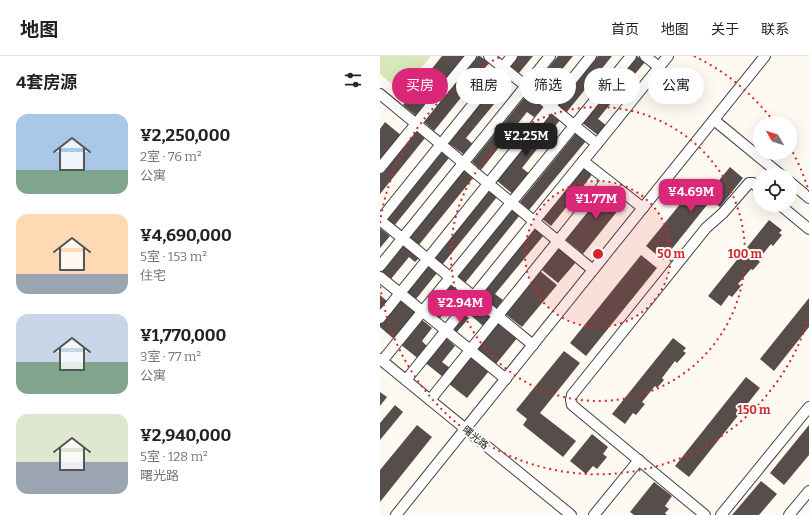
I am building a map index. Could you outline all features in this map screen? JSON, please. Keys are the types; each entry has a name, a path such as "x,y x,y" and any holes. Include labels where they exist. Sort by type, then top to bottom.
{"street":[{"path":"380,168 471,56"},
{"path":"489,56 520,81"},
{"path":"512,56 380,220 533,345"},
{"path":"540,68 550,56"},
{"path":"380,318 591,56"},
{"path":"381,360 451,277 631,56"},
{"path":"645,56 659,67"},
{"path":"406,380 668,56"},
{"path":"396,515 765,56"},
{"path":"380,266 520,93"},
{"path":"380,94 593,270"},
{"path":"548,104 597,144"},
{"path":"714,120 772,168"},
{"path":"583,161 642,208"},
{"path":"430,400 607,180"},
{"path":"705,515 572,405 571,400 572,395 706,228 723,213 749,183 753,183"},
{"path":"797,188 809,198"},
{"path":"788,212 809,229"},
{"path":"380,277 506,379"},
{"name":"曙光路","path":"381,360 571,515"},
{"path":"720,515 809,407"},
{"path":"594,515 639,460"},
{"path":"789,515 809,491"}],"green space":[{"path":"380,56 431,56 421,68 392,68 392,84 380,74"}],"building":[{"path":"442,56 469,56 459,68 456,68 456,72 448,82 448,68 432,68"},
{"path":"478,56 489,63 485,68 468,68"},
{"path":"518,56 533,56 523,68 520,68 519,73 510,66"},
{"path":"558,56 573,56 563,68 548,68"},
{"path":"598,56 612,56 602,68 588,68"},
{"path":"635,56 645,62 640,68 625,68"},
{"path":"584,73 584,91 576,101 576,83"},
{"path":"456,83 456,104 434,131 424,122 439,104 448,104 448,93"},
{"path":"520,103 542,104 544,106 534,117 527,112 481,170 472,162"},
{"path":"404,104 430,104 419,118 403,105"},
{"path":"478,104 494,104 466,138 474,145 466,156 447,142"},
{"path":"559,104 573,104 566,113 557,106"},
{"path":"596,104 610,104 598,119 607,126 599,136 581,122"},
{"path":"551,112 560,120 522,168 531,175 515,196 496,180"},
{"path":"385,122 402,136 380,162 380,129"},
{"path":"415,130 425,138 380,194 380,174"},
{"path":"576,133 586,141 529,210 520,202"},
{"path":"440,151 449,158 394,226 385,218"},
{"path":"585,164 594,172 581,189 589,196 577,211 569,204 551,226 541,218"},
{"path":"730,167 743,178 720,207 711,200 663,260 646,246 694,187 706,196"},
{"path":"464,170 473,178 418,246 409,238"},
{"path":"610,185 627,199 583,254 566,240"},
{"path":"488,189 497,197 442,265 433,257"},
{"path":"511,208 520,215 465,283 456,276"},
{"path":"769,220 782,230 779,233 782,235 773,246 771,244 758,260 760,262 753,270 751,269 738,284 741,286 732,297 729,295 721,306 708,296"},
{"path":"533,226 544,235 495,294 503,300 496,309 478,294"},
{"path":"380,228 390,236 380,248"},
{"path":"403,245 419,258 415,262 409,257 391,279 382,271"},
{"path":"560,247 577,261 558,283 542,270"},
{"path":"641,255 657,268 586,356 570,343"},
{"path":"426,264 437,273 416,299 405,290"},
{"path":"540,271 557,285 522,327 505,314"},
{"path":"449,283 462,293 440,318 428,309"},
{"path":"380,295 389,303 380,314"},
{"path":"809,298 809,327 774,371 760,359"},
{"path":"400,299 417,313 395,340 380,327 380,323"},
{"path":"473,302 491,317 483,326 466,311"},
{"path":"465,315 469,318 456,333 452,330"},
{"path":"421,319 432,328 422,341 429,348 420,360 400,344"},
{"path":"498,321 518,337 496,364 476,348"},
{"path":"444,336 455,346 442,362 450,368 443,377 423,361"},
{"path":"673,338 686,348 683,351 686,353 677,363 675,361 662,378 664,380 657,388 655,386 642,402 645,404 636,415 633,413 625,424 612,414"},
{"path":"564,351 580,363 540,413 576,441 563,457 523,425 527,419 516,410"},
{"path":"471,356 489,371 467,398 449,384"},
{"path":"746,377 760,388 689,477 675,466"},
{"path":"380,392 387,397 380,406"},
{"path":"395,405 403,412 380,440 380,423"},
{"path":"417,425 432,437 380,502 380,470"},
{"path":"809,425 809,455 784,485 770,473"},
{"path":"592,434 608,447 603,454 607,457 597,469 593,466 586,474 570,461"},
{"path":"761,481 777,494 759,515 732,515"},
{"path":"654,482 672,496 665,506 669,509 665,513 667,515 634,515 630,512"}]}
